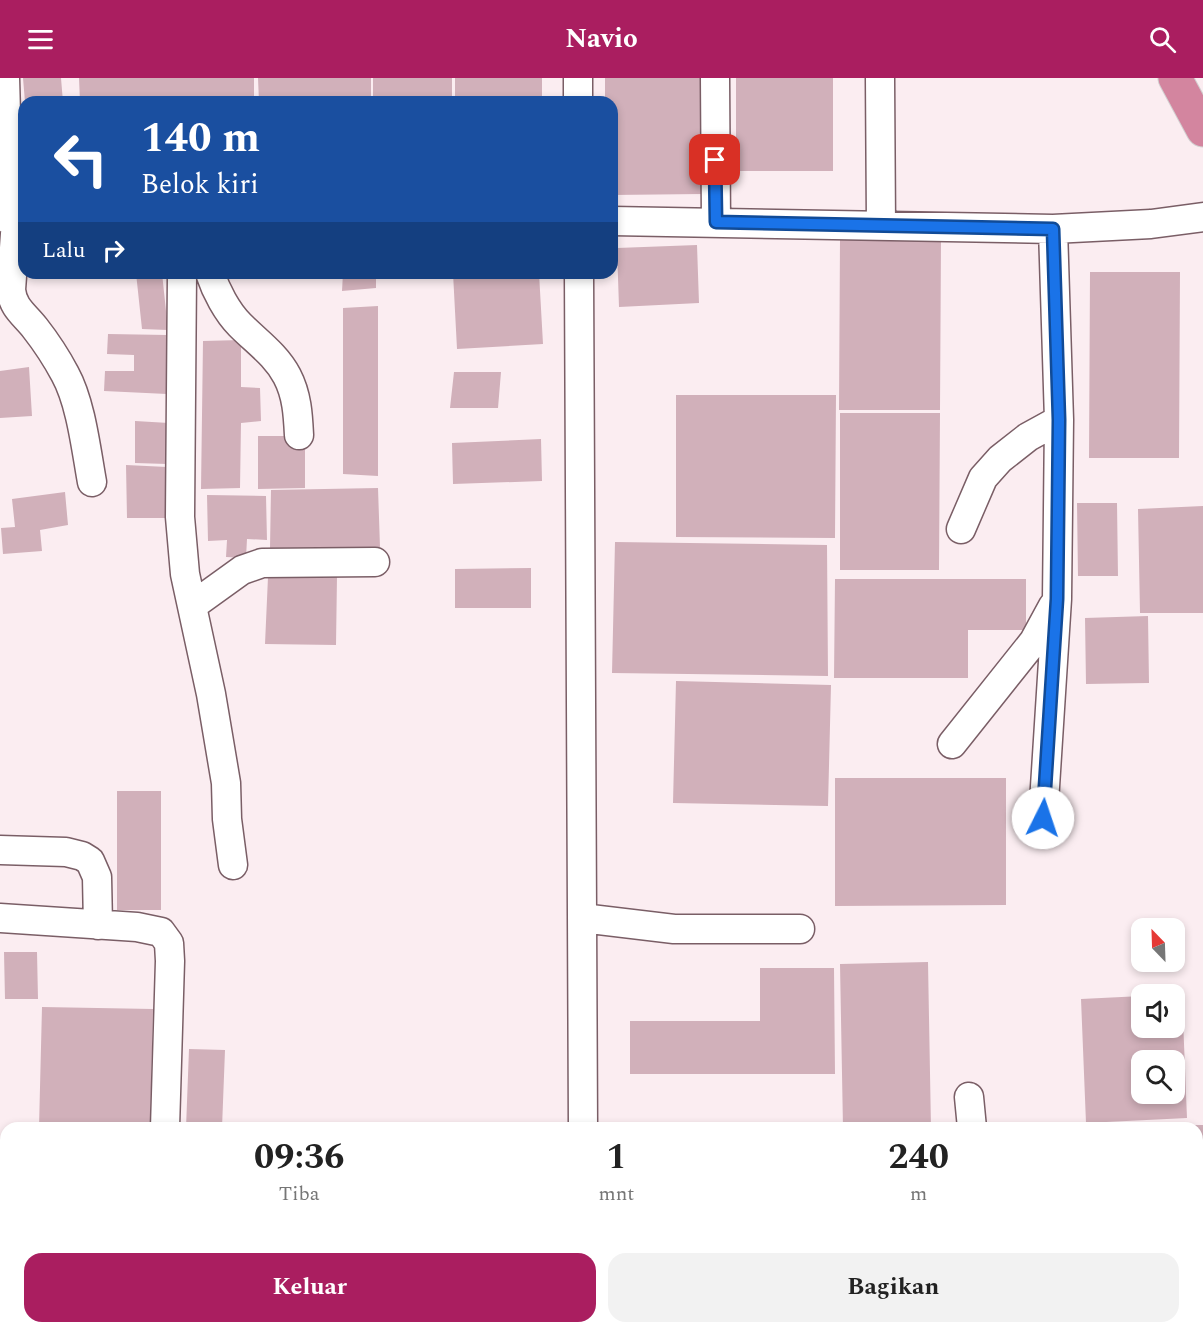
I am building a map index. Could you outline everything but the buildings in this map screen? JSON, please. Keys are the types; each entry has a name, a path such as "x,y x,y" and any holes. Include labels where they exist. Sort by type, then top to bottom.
{"highway":[{"path":"1175,78 1203,129"}],"street":[{"path":"5,78 12,220 12,300 41,337 71,386 83,428 92,482"},
{"path":"578,78 578,96"},
{"path":"715,78 716,222"},
{"path":"880,78 880,225"},
{"path":"618,221 1053,229 1151,224 1203,217"},
{"path":"1043,818 1057,599 1059,420 1053,229"},
{"path":"182,279 180,517 185,574 211,694 226,783 227,819 233,865"},
{"path":"213,279 225,304 239,324 276,360 288,378 297,404 299,435"},
{"path":"579,279 583,1122"},
{"path":"961,529 983,478 1000,459 1028,437 1059,420"},
{"path":"192,606 242,570 262,563 375,562"},
{"path":"952,744 1034,641 1057,599"},
{"path":"0,850 66,852 82,856 90,861 97,877 98,925"},
{"path":"0,918 137,927 161,932 169,943 171,961 165,1122"},
{"path":"582,918 674,929 800,929"},
{"path":"969,1097 971,1122"}],"route":[{"path":"715,160 716,222 1053,229 1059,420 1057,599 1043,818"}]}
